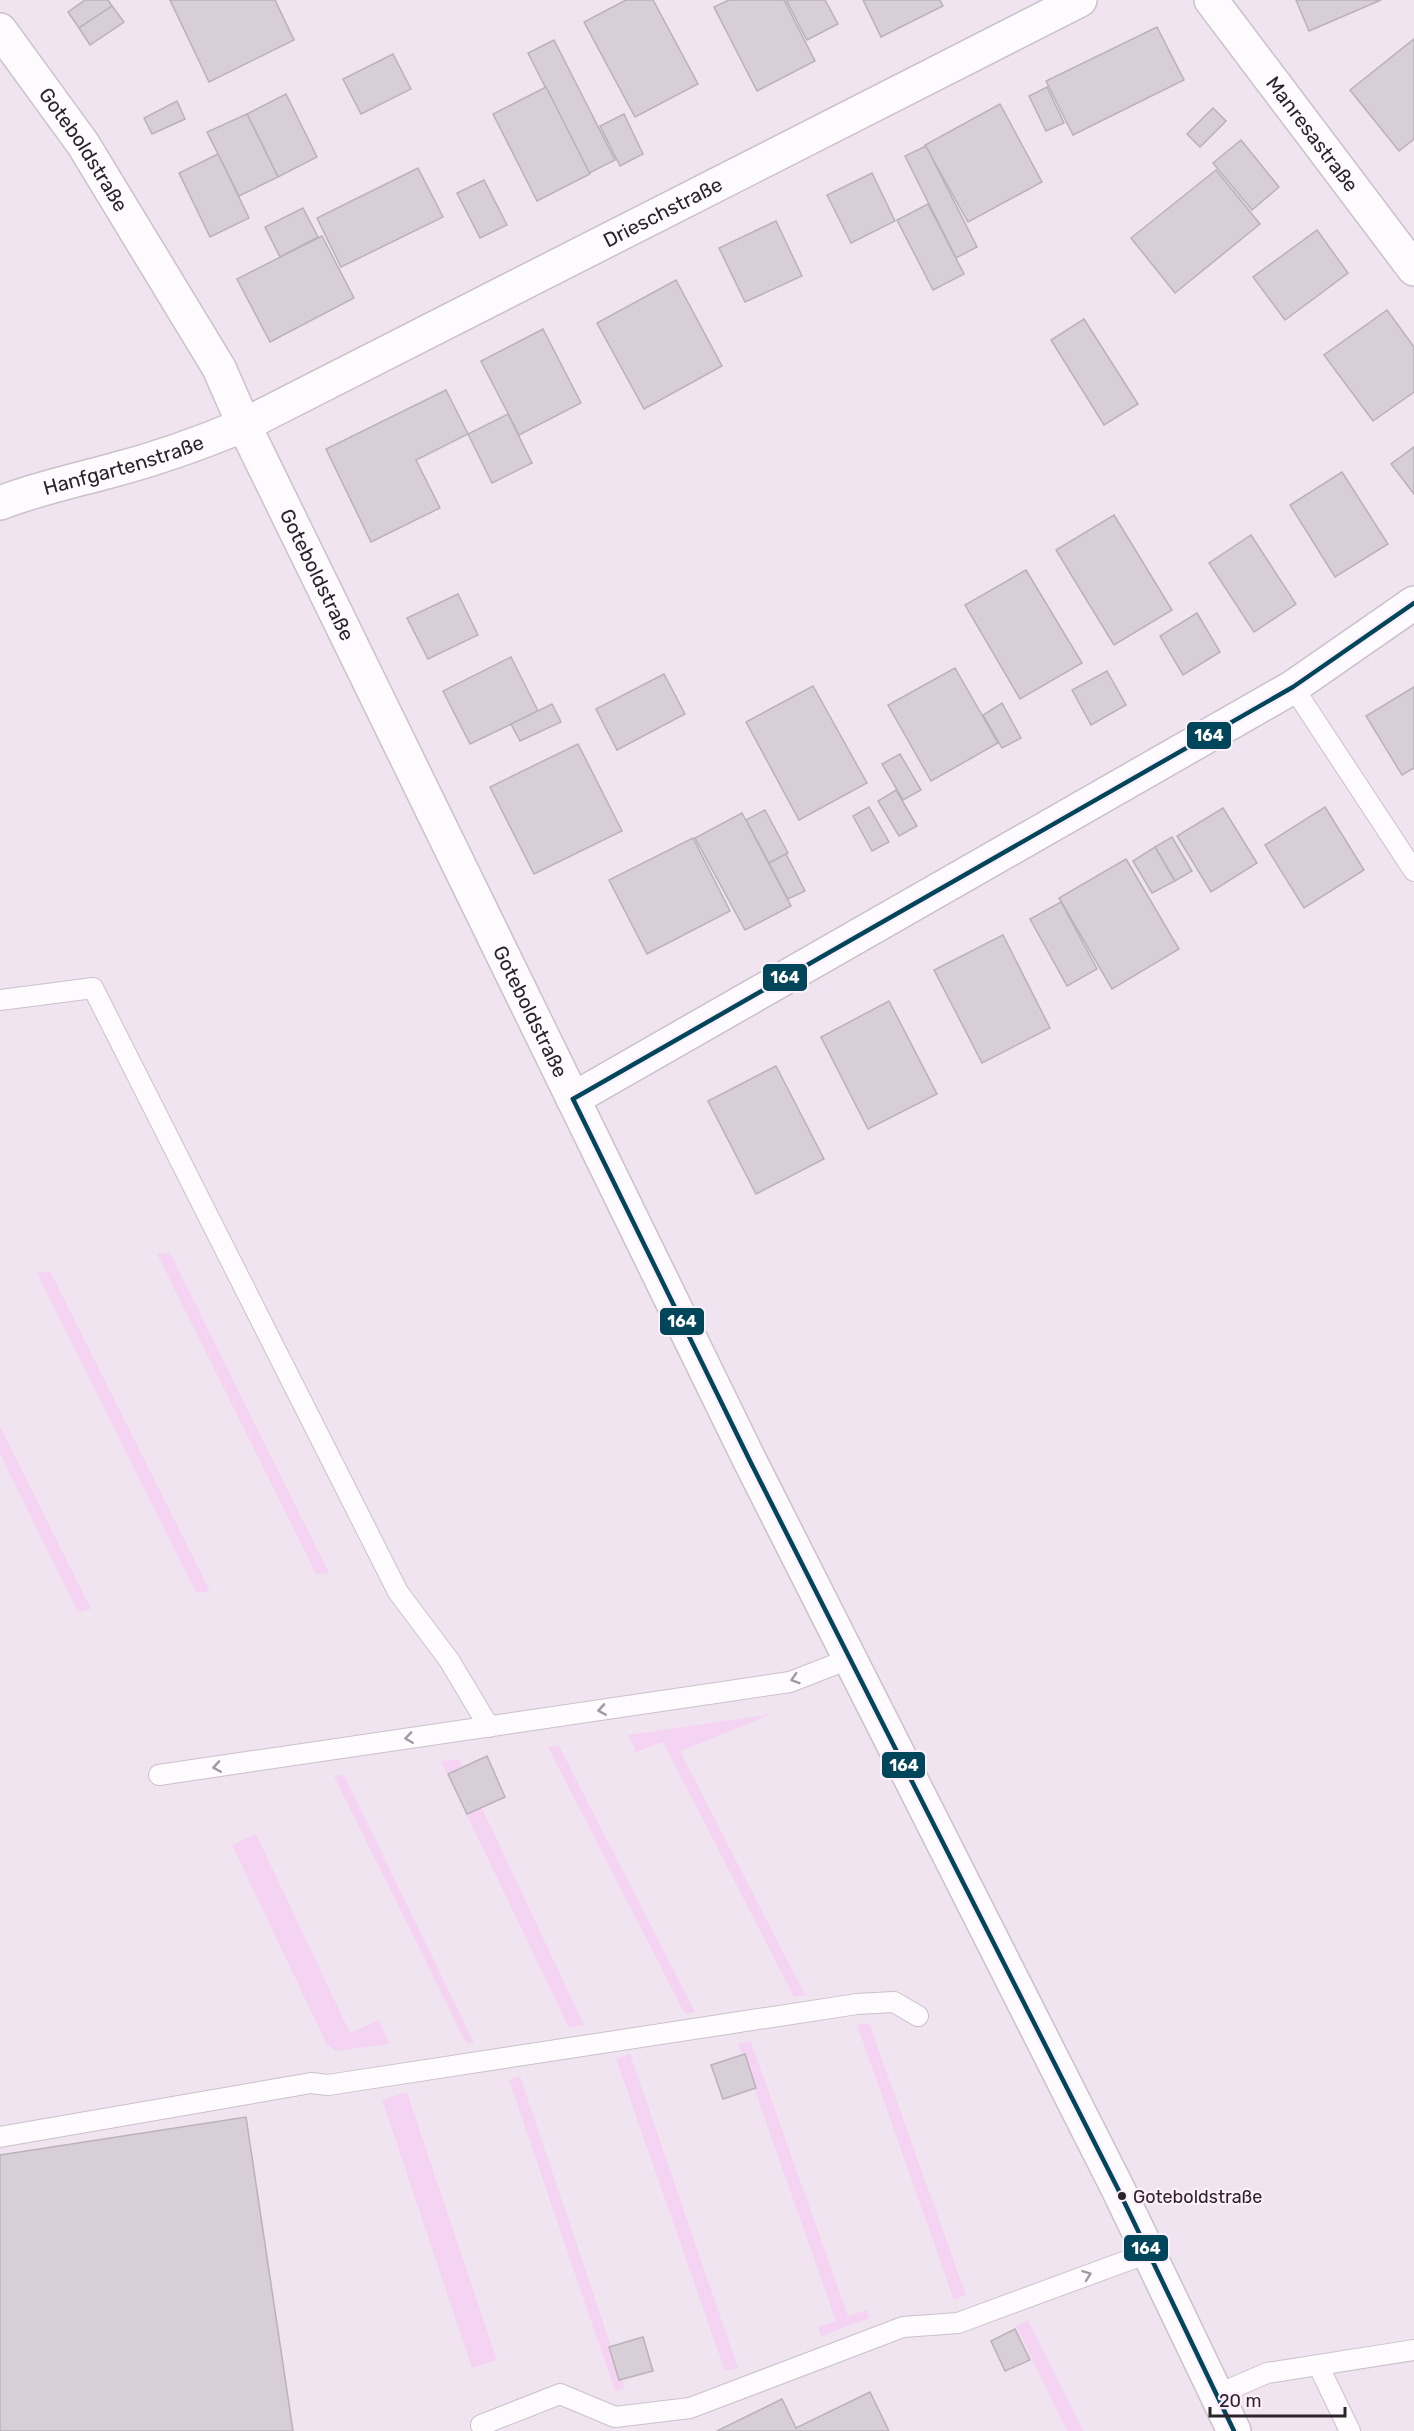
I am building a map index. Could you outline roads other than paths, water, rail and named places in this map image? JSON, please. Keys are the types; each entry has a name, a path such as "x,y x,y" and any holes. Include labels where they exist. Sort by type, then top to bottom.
{"street":[{"name":"Drieschstraße","path":"244,424 1080,0"},
{"name":"Manresastraße","path":"1211,0 1414,269"},
{"name":"Goteboldstraße","path":"0,30 83,144 219,368 244,424 573,1099 849,1659 1118,2189 1234,2431"},
{"name":"Hanfgartenstraße","path":"0,503 30,491 112,471 199,444 244,424"},
{"path":"573,1099 1293,687 1414,603"}],"lane":[{"path":"1293,687 1414,871"},
{"path":"0,1000 93,988 398,1592 449,1660 489,1727"},
{"path":"159,1775 790,1682 849,1659"},
{"path":"0,2137 311,2083 328,2085 857,2004 894,2002 918,2016"},
{"path":"481,2425 561,2394 615,2418 690,2408 903,2327 958,2323 1148,2253"},
{"path":"1216,2395 1268,2373 1414,2350"},
{"path":"1318,2365 1350,2431"}],"place":[{"name":"Goteboldstraße","path":"1122,2196"}]}
